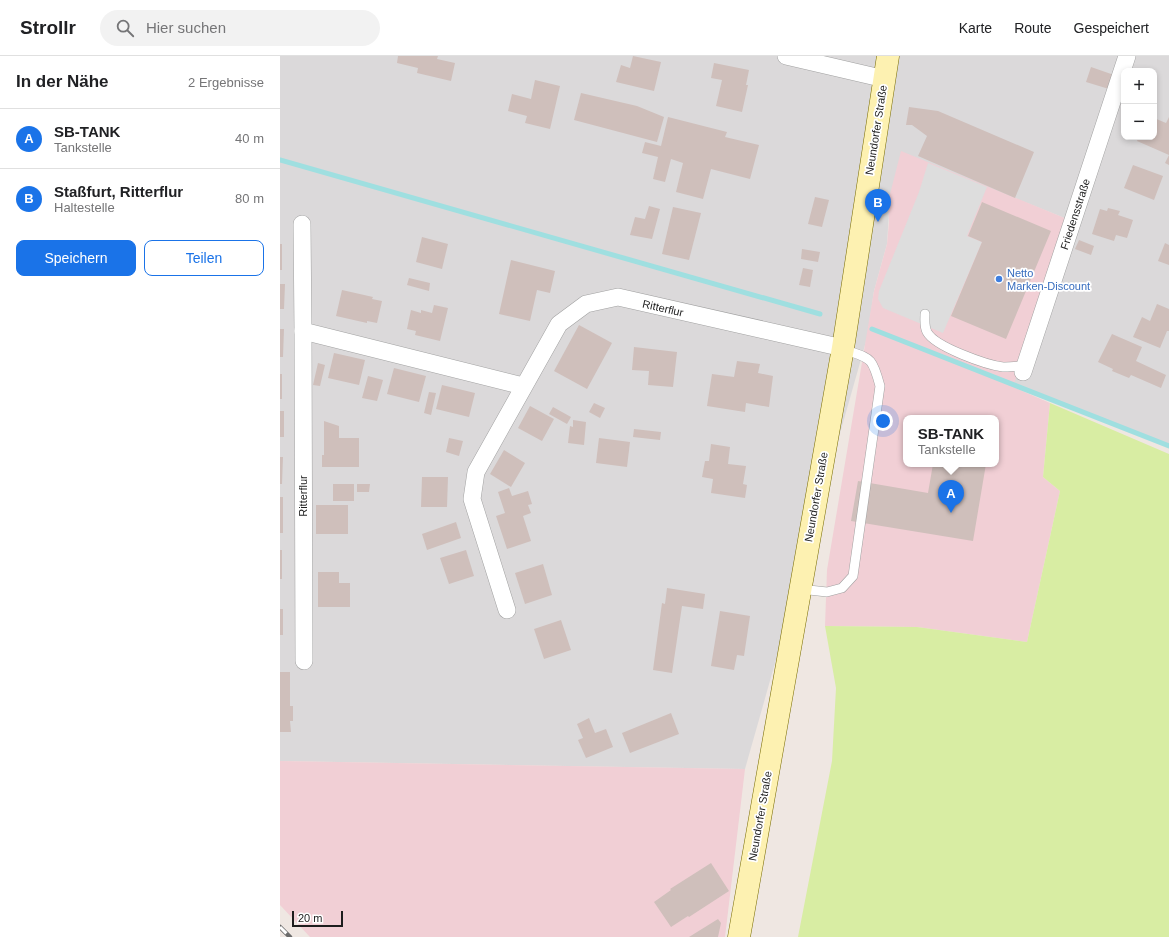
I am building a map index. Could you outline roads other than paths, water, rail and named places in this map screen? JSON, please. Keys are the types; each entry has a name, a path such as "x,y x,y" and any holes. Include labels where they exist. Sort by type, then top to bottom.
{"main road":[{"name":"Neundorfer Straße","path":"739,937 843,348 888,56"}],"street":[{"path":"786,56 885,79"},
{"name":"Friedensstraße","path":"1024,369 1127,56"},
{"name":"Ritterflur","path":"302,224 304,661"},
{"name":"Ritterflur","path":"507,610 472,499 476,472 523,386 560,324 586,304 618,297 843,348"},
{"path":"303,331 523,386"}],"lane":[{"path":"926,314 925,322 927,332 934,340 988,364 1024,369"},
{"path":"800,589 827,592 842,588 853,576 880,386 875,366 868,358 843,348"}],"waterway":[{"path":"280,160 820,314"},
{"path":"872,329 1169,446"}],"railway":[{"path":"280,927 290,937"}],"place":[{"name":"Staßfurt, Ritterflur","path":"878,222"},
{"name":"Netto Marken-Discount","path":"999,279"},
{"name":"SB-TANK","path":"951,513"}]}
